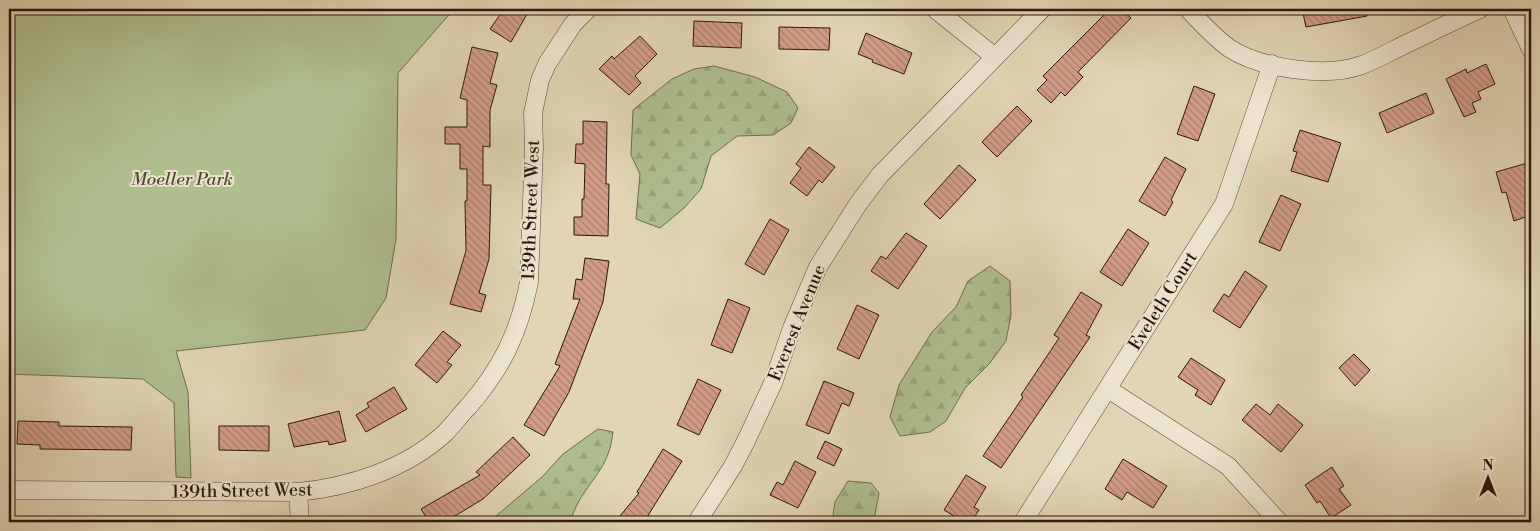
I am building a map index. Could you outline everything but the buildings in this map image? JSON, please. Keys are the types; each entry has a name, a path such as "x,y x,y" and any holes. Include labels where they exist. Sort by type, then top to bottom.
{"street":[{"name":"139th Street West","path":"9,490 298,492 319,490 376,474 422,451 445,432 480,393 507,354 525,304 529,282 534,147 533,113 540,80 547,64 569,30 588,9"},
{"path":"934,9 996,57"},
{"name":"Everest Avenue","path":"697,522 733,466 746,441 773,383 792,328 818,267 858,204 880,175 1042,9"},
{"path":"1188,9 1208,31 1230,48 1255,60 1301,71 1318,72 1362,65 1480,9"},
{"path":"1512,9 1531,49"},
{"name":"Eveleth Court","path":"1024,522 1224,204 1272,64"},
{"path":"1108,389 1228,466 1279,522"},
{"path":"298,492 300,522"}],"green space":[{"name":"Moeller Park","path":"9,9 454,9 398,73 396,239 386,298 365,330 176,351 188,392 191,478 176,477 174,403 143,379 9,374"},
{"path":"714,66 755,77 787,92 798,108 791,123 773,135 737,136 711,156 701,189 684,208 660,228 636,219 640,174 631,155 633,110 672,79 694,69"},
{"path":"990,266 1010,281 1011,315 1006,341 989,364 965,388 946,421 930,432 900,436 890,417 899,385 932,332 956,307 968,281"},
{"path":"598,429 613,432 611,444 605,462 579,501 569,522 489,522 542,477 563,454"},
{"path":"848,481 871,483 879,493 875,515 871,522 832,522 835,502"}]}
